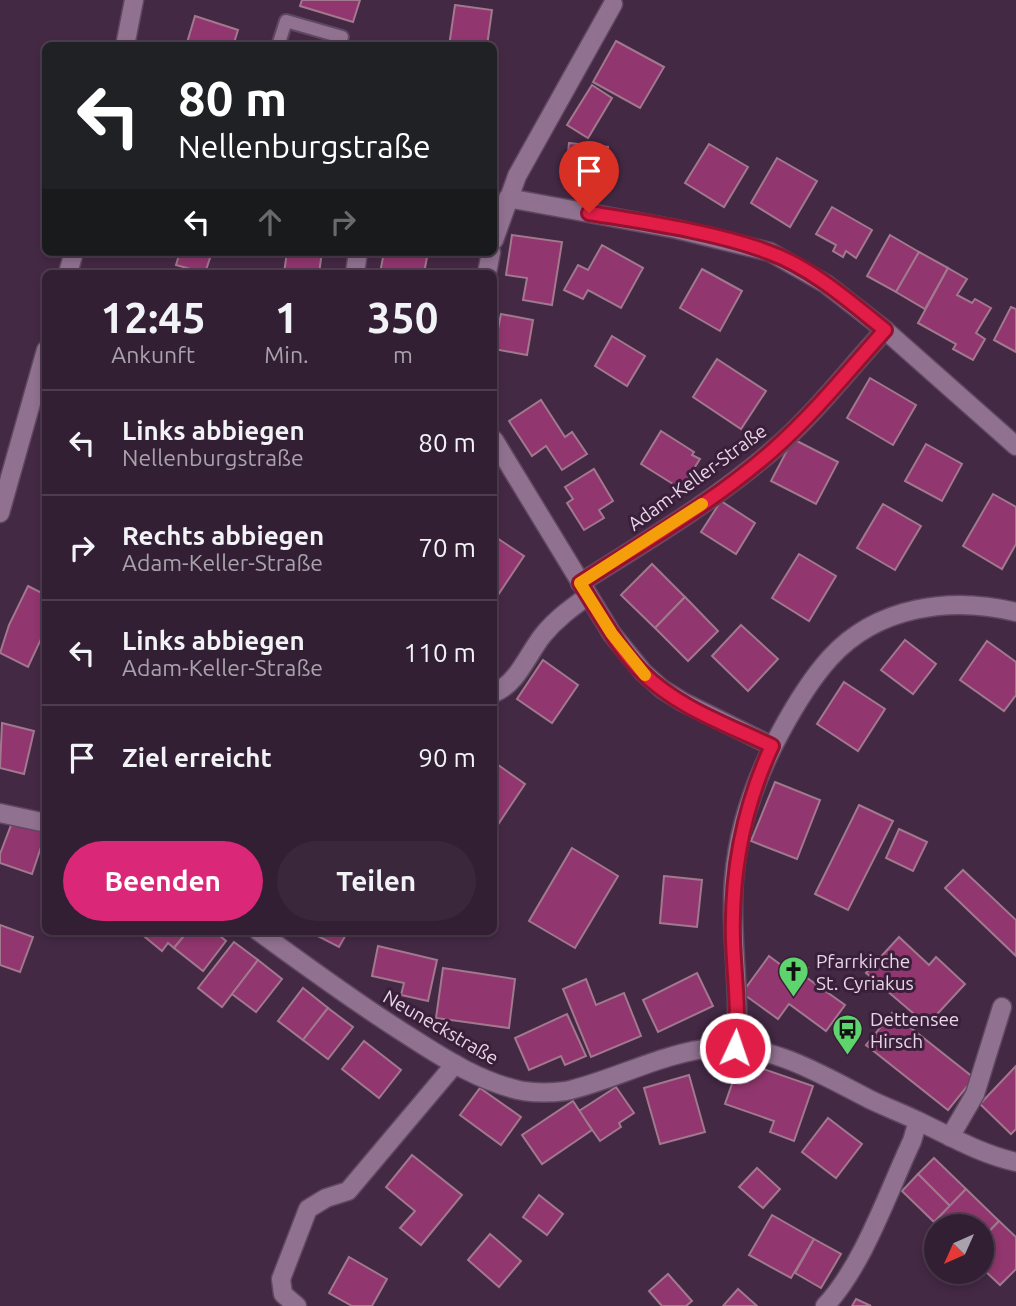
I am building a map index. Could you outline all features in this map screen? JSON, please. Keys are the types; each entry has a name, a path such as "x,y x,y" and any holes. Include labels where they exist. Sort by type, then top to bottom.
{"street":[{"path":"126,42 134,0"},
{"path":"497,231 526,158 613,4"},
{"path":"508,198 676,229 747,244 770,252 826,285 885,330 1016,446"},
{"name":"Adam-Keller-Straße","path":"497,691 508,685 541,637 584,589 773,450 885,330"},
{"path":"0,513 42,364"},
{"path":"497,445 628,656 662,689 706,715 772,746"},
{"path":"735,1048 738,1025 733,930 734,878 744,822 757,780 772,746 818,672 832,656 865,630 901,612 939,605 982,606 1016,612"},
{"path":"0,813 42,822"},
{"name":"Neuneckstraße","path":"264,935 393,1026 455,1064 501,1085 546,1093 583,1087 690,1052 735,1048 772,1054 808,1067 980,1152 1016,1162"},
{"path":"950,1137 975,1094 1002,1007"},
{"path":"297,1306 283,1294 281,1279 308,1209 326,1198 348,1191 455,1064"},
{"path":"825,1306 848,1279 912,1141 918,1121"}],"lane":[{"path":"279,42 286,21 342,37"}],"building":[{"path":"302,0 360,0 353,22 300,6"},
{"path":"455,5 492,10 488,42 450,42"},
{"path":"195,16 238,30 234,42 187,42"},
{"path":"616,41 664,67 640,108 593,82"},
{"path":"592,85 612,98 588,138 567,125"},
{"path":"569,143 608,147 603,187 565,182"},
{"path":"709,144 748,167 724,207 685,183"},
{"path":"777,158 817,181 790,227 751,203"},
{"path":"832,207 872,230 856,258 846,251 843,257 833,251 836,245 816,234"},
{"path":"512,235 562,242 552,305 523,300 527,278 506,275"},
{"path":"890,235 919,252 896,292 867,276"},
{"path":"602,245 643,268 621,308 588,290 583,299 564,290 578,265 588,270"},
{"path":"919,252 948,268 925,309 896,292"},
{"path":"179,256 211,256 206,270 176,265"},
{"path":"286,256 321,256 319,270 284,270"},
{"path":"383,256 427,256 425,270 381,270"},
{"path":"948,268 967,279 957,295 972,303 975,299 991,308 976,333 985,339 973,360 953,349 956,344 918,323"},
{"path":"702,269 742,291 720,331 680,308"},
{"path":"1011,307 1016,309 1016,352 994,340"},
{"path":"501,314 533,320 527,355 497,350"},
{"path":"612,336 645,356 627,386 595,366"},
{"path":"717,359 766,391 741,429 693,397"},
{"path":"870,378 916,405 893,445 847,418"},
{"path":"541,400 565,437 572,432 587,454 562,470 546,446 532,456 509,421"},
{"path":"661,431 694,452 692,455 700,459 681,489 641,464"},
{"path":"793,439 838,462 816,504 771,481"},
{"path":"926,444 962,464 942,501 905,481"},
{"path":"594,469 613,501 599,510 604,518 584,530 567,503 573,499 565,487"},
{"path":"993,494 1016,507 1016,544 1002,569 963,546"},
{"path":"721,501 755,523 736,554 701,532"},
{"path":"883,504 921,526 895,570 857,548"},
{"path":"497,538 524,556 497,594"},
{"path":"799,554 836,576 809,621 772,598"},
{"path":"652,564 685,597 655,628 621,595"},
{"path":"28,586 42,593 42,639 28,667 0,653 9,625"},
{"path":"685,597 718,631 688,661 655,628"},
{"path":"741,625 778,659 748,691 712,656"},
{"path":"905,640 936,664 913,694 881,670"},
{"path":"987,641 1016,662 1016,695 1004,711 960,680"},
{"path":"543,660 578,685 552,723 517,699"},
{"path":"844,682 885,709 858,751 817,724"},
{"path":"2,723 34,731 24,774 0,768"},
{"path":"497,764 525,784 497,826"},
{"path":"775,782 820,800 797,859 751,841"},
{"path":"859,805 893,821 848,910 815,894"},
{"path":"13,820 42,831 42,844 32,874 0,863 0,854"},
{"path":"899,829 927,842 913,871 886,858"},
{"path":"572,848 618,876 575,948 529,921"},
{"path":"963,870 1016,920 1016,956 945,888"},
{"path":"664,876 702,880 697,927 660,923"},
{"path":"0,925 33,937 20,972 0,965"},
{"path":"142,935 185,935 174,948 168,943 162,951"},
{"path":"185,935 219,935 226,941 203,971 174,948"},
{"path":"316,935 346,935 339,947"},
{"path":"899,937 929,965 936,957 965,984 927,1025 866,973"},
{"path":"234,942 258,960 222,1007 198,988"},
{"path":"378,946 437,960 428,1001 401,995 404,983 372,976"},
{"name":"Pfarrkirche St. Cyriakus","path":"769,956 789,971 797,959 808,968 803,975 845,1005 826,1031 789,1004 778,1019 742,993"},
{"path":"258,960 282,979 256,1012 232,994"},
{"path":"443,968 515,979 509,1028 436,1018"},
{"path":"697,973 713,1006 658,1032 643,1000"},
{"path":"586,979 596,1005 624,993 641,1036 591,1057 563,989"},
{"path":"303,988 328,1008 303,1040 278,1021"},
{"path":"328,1008 353,1027 328,1059 303,1040"},
{"path":"892,1013 974,1078 948,1110 866,1045"},
{"path":"567,1014 586,1056 565,1065 561,1056 529,1070 515,1038"},
{"path":"364,1041 401,1070 379,1098 342,1069"},
{"path":"740,1061 813,1086 794,1141 770,1132 774,1121 725,1104"},
{"path":"1016,1066 1016,1129 1011,1134 980,1104"},
{"path":"689,1075 705,1132 660,1144 644,1088"},
{"path":"616,1087 634,1113 619,1123 621,1127 600,1141 579,1111"},
{"path":"480,1088 521,1117 501,1145 460,1115"},
{"path":"573,1101 592,1130 542,1164 522,1135"},
{"path":"828,1118 862,1144 836,1178 802,1152"},
{"path":"412,1155 462,1195 421,1245 400,1228 415,1211 386,1187"},
{"path":"934,1158 966,1189 950,1206 918,1174"},
{"path":"757,1168 780,1189 763,1208 739,1187"},
{"path":"918,1174 950,1206 942,1214 926,1214 902,1191"},
{"path":"966,1189 992,1214 942,1214"},
{"path":"539,1195 563,1214 547,1235 523,1217"},
{"path":"772,1215 814,1239 791,1278 749,1255"},
{"path":"999,1221 1016,1237 1016,1269 1000,1285 994,1279 994,1226"},
{"path":"490,1234 521,1261 499,1287 468,1260"},
{"path":"814,1239 841,1254 821,1288 795,1273"},
{"path":"349,1257 387,1279 372,1306 352,1306 329,1293"},
{"path":"668,1274 692,1301 686,1306 662,1306 649,1291"},
{"path":"738,1289 757,1306 723,1306"},
{"path":"856,1299 871,1306 852,1306"}],"slow traffic":[{"path":"645,675 612,634 580,583 702,504"}],"place":[{"name":"Pfarrkirche St. Cyriakus","path":"793,999"},
{"name":"Dettensee Hirsch","path":"847,1057"}],"route":[{"path":"589,213 711,236 770,252 826,285 885,330 773,450 685,516 580,583 628,656 662,689 706,715 772,746 757,780 744,822 734,878 732,911 738,1025 735,1048"}]}
